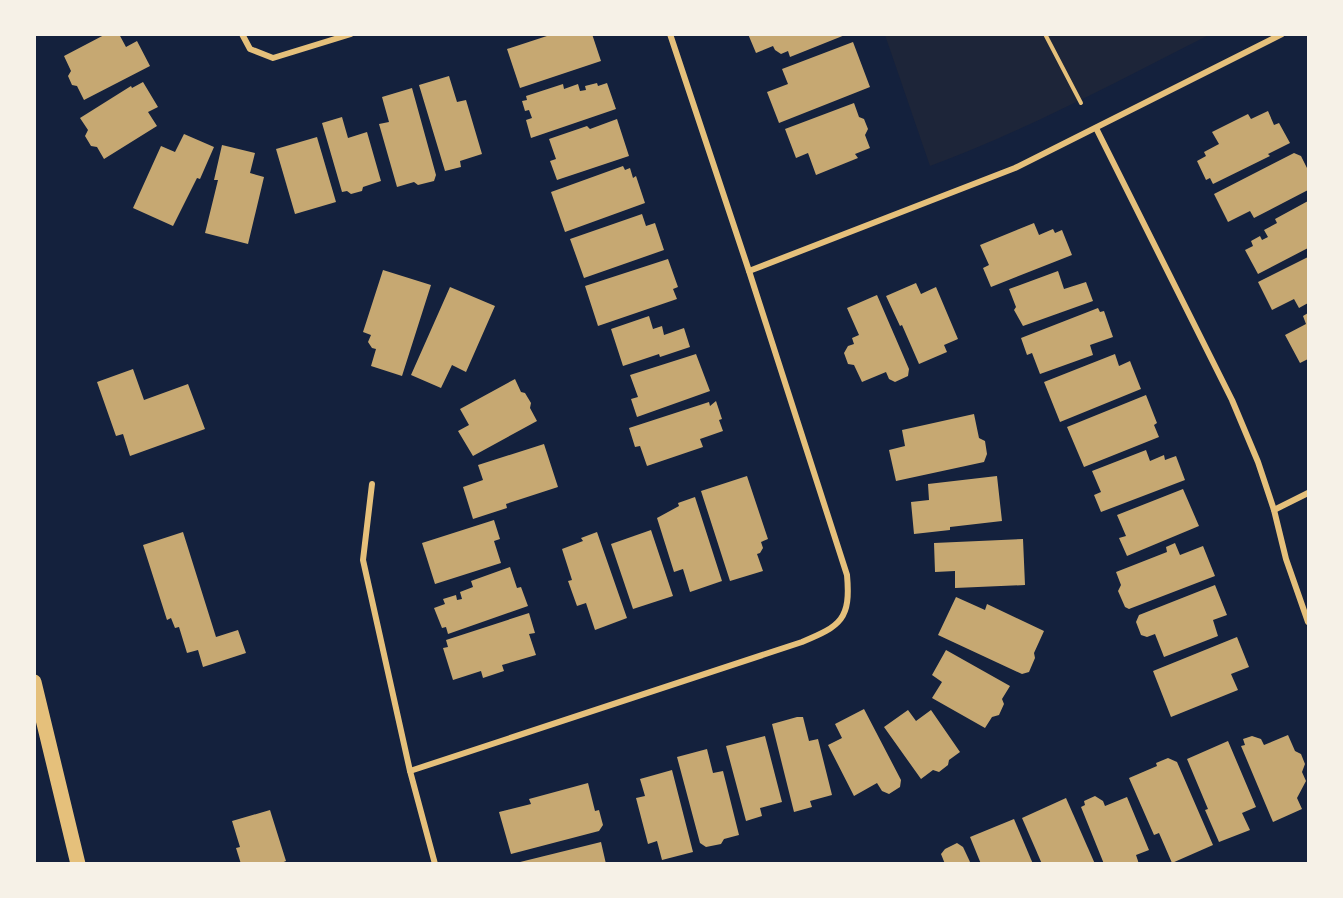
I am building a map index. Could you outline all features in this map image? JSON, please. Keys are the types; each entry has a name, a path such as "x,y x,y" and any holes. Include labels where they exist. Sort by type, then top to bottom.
{"main road":[{"path":"34,682 78,864"}],"street":[{"path":"242,34 250,49 273,58 351,34"},
{"path":"410,771 802,642 829,631 844,615 849,594 847,575 670,34"},
{"path":"749,271 1015,168 1282,34"},
{"path":"1096,128 1232,400 1258,462 1274,510 1286,560 1308,622"},
{"path":"372,484 363,560 410,771 435,864"},
{"path":"1274,510 1308,493"}],"path":[{"path":"1045,34 1081,103"}],"shaded area":[{"path":"885,35 1209,35 1037,121 930,166"}],"building":[{"path":"106,34 119,34 126,47 137,41 150,66 84,100 77,86 72,85 68,76 71,71 64,56"},
{"path":"553,34 592,34 601,61 520,88 507,49"},
{"path":"748,34 845,35 790,57 788,51 781,54 773,46 756,53"},
{"path":"853,42 870,87 779,123 767,92 788,84 782,69"},
{"path":"449,76 457,102 466,100 482,154 460,161 461,167 445,171 419,85"},
{"path":"143,82 158,107 148,112 157,126 104,159 97,147 91,146 85,136 88,130 80,118 131,86 132,88"},
{"path":"597,83 598,86 607,83 616,109 531,138 526,120 532,118 529,110 525,111 522,101 527,100 526,96 563,84 564,89 578,84 580,91 586,90 585,86"},
{"path":"412,88 436,175 434,181 418,185 414,182 397,187 379,124 389,122 382,97"},
{"path":"854,103 859,117 864,119 868,129 865,135 870,148 855,154 858,158 816,175 808,153 796,158 785,129"},
{"path":"1268,111 1274,125 1279,123 1290,143 1268,154 1270,156 1213,184 1210,178 1206,180 1197,161 1206,156 1204,152 1219,144 1212,132 1248,114 1251,119"},
{"path":"342,117 348,138 367,132 381,181 351,194 347,191 342,192 322,123"},
{"path":"617,119 629,156 557,180 550,161 556,159 549,139 587,126 590,129"},
{"path":"184,134 214,147 200,179 197,178 173,226 133,208 161,146 175,152"},
{"path":"317,137 336,202 295,214 276,149"},
{"path":"222,145 255,153 250,173 264,177 248,244 205,233 218,180 214,180"},
{"path":"1294,153 1301,156 1307,168 1308,190 1254,218 1250,211 1228,222 1214,194"},
{"path":"623,166 625,170 630,168 633,178 636,176 645,203 565,232 551,192"},
{"path":"1308,201 1308,248 1258,274 1245,250 1253,246 1251,241 1260,236 1262,240 1268,237 1264,230 1277,223 1275,219"},
{"path":"642,214 646,226 655,223 664,250 584,278 570,239"},
{"path":"1034,223 1039,235 1053,229 1055,233 1062,230 1072,255 991,287 983,268 989,265 980,245"},
{"path":"1308,257 1308,303 1299,308 1294,299 1272,310 1258,282"},
{"path":"668,259 678,287 673,289 677,299 598,326 585,286"},
{"path":"383,270 431,285 402,376 371,366 376,349 372,348 368,342 371,335 363,332"},
{"path":"1058,271 1064,289 1086,282 1093,301 1023,326 1014,310 1016,307 1009,289"},
{"path":"916,283 921,294 936,287 958,339 944,345 947,352 919,364 886,296"},
{"path":"450,287 495,306 466,372 452,365 441,388 411,375"},
{"path":"877,295 909,369 908,376 895,382 889,379 886,372 862,382 854,365 848,364 844,353 848,346 854,344 852,338 859,335 847,308"},
{"path":"1098,308 1100,312 1104,311 1113,337 1090,345 1093,355 1040,374 1032,353 1027,355 1021,338"},
{"path":"1308,313 1308,359 1300,363 1285,335 1306,324 1303,316"},
{"path":"649,316 653,329 662,326 664,335 684,328 690,347 623,366 611,329"},
{"path":"696,354 710,391 637,417 631,399 638,397 630,375"},
{"path":"1115,354 1119,366 1130,361 1141,389 1060,422 1044,382"},
{"path":"133,369 144,400 188,384 205,429 130,456 123,434 116,436 97,382"},
{"path":"515,379 521,392 525,393 531,403 530,408 537,421 473,456 458,431 469,425 460,409"},
{"path":"1146,395 1157,423 1154,425 1159,437 1084,467 1067,427"},
{"path":"716,401 723,431 700,439 703,447 647,466 640,446 635,447 629,428 709,402 710,406"},
{"path":"974,414 979,438 985,441 987,454 984,462 896,481 889,450 905,446 902,430"},
{"path":"544,444 558,487 506,504 507,508 473,519 463,487 483,480 478,465"},
{"path":"1146,450 1150,461 1164,455 1165,460 1176,456 1185,480 1101,512 1094,495 1101,492 1092,471"},
{"path":"747,476 768,539 761,542 763,548 757,554 763,571 730,581 701,491"},
{"path":"997,476 1002,521 914,534 911,502 929,500 928,484"},
{"path":"1183,489 1199,526 1127,556 1119,538 1126,536 1117,515"},
{"path":"695,497 722,581 690,592 683,569 674,572 657,518 679,506 678,503"},
{"path":"494,520 500,539 494,541 501,563 435,584 422,543"},
{"path":"651,530 673,596 633,609 611,544"},
{"path":"183,532 216,637 238,630 246,653 203,667 198,650 187,653 179,627 175,628 171,618 167,620 143,545"},
{"path":"597,532 627,618 595,630 586,603 577,606 568,581 572,580 562,549 583,541 581,538"},
{"path":"1023,539 1025,585 955,588 955,571 935,572 934,543"},
{"path":"1175,543 1180,555 1203,546 1215,576 1129,609 1125,607 1118,591 1121,585 1116,572 1167,552 1166,547"},
{"path":"510,567 517,588 521,587 528,606 448,634 446,627 442,628 434,608 445,604 443,599 456,595 457,600 462,599 460,592 473,587 471,581"},
{"path":"1215,585 1227,615 1213,620 1218,636 1164,657 1155,634 1147,637 1141,635 1136,622 1139,615"},
{"path":"956,597 985,610 987,604 1044,631 1034,653 1035,658 1029,672 1022,674 938,635"},
{"path":"529,613 535,633 529,634 536,655 502,665 504,671 483,678 481,671 453,680 443,648 448,647 446,640"},
{"path":"1237,637 1249,667 1231,674 1238,690 1171,717 1153,671"},
{"path":"946,650 1010,686 1002,699 1004,704 999,715 992,717 985,728 932,698 942,682 932,675"},
{"path":"864,709 901,780 900,787 889,794 882,791 877,783 854,796 828,745 842,738 835,724"},
{"path":"908,710 916,721 931,710 960,752 939,772 933,770 921,779 884,727"},
{"path":"803,717 809,741 818,739 832,795 810,801 812,807 794,812 772,724"},
{"path":"1288,735 1295,751 1301,754 1305,764 1302,772 1306,781 1297,798 1302,809 1273,822 1241,746 1245,745 1243,739 1252,736 1261,739 1264,745"},
{"path":"765,736 782,802 760,808 762,816 746,821 726,746"},
{"path":"1228,741 1256,807 1242,813 1250,830 1219,842 1187,759"},
{"path":"707,749 713,773 723,771 739,835 724,839 721,844 706,847 700,843 677,757"},
{"path":"1168,758 1177,762 1213,845 1172,863 1159,833 1154,835 1129,778 1157,766 1156,763"},
{"path":"672,770 693,852 662,860 657,841 648,844 636,798 645,796 640,779"},
{"path":"588,783 595,811 599,810 603,825 599,831 511,854 499,812 531,804 529,799"},
{"path":"1095,796 1103,801 1105,806 1127,797 1149,850 1136,855 1139,864 1104,864 1081,807 1085,805 1084,801"},
{"path":"1066,798 1095,864 1042,864 1022,818"},
{"path":"270,810 286,861 279,864 241,864 236,848 240,847 232,821"},
{"path":"1014,819 1033,864 981,864 970,837"},
{"path":"601,842 606,864 516,864 516,863"},
{"path":"957,843 963,847 971,864 945,864 941,854 945,849"}]}
